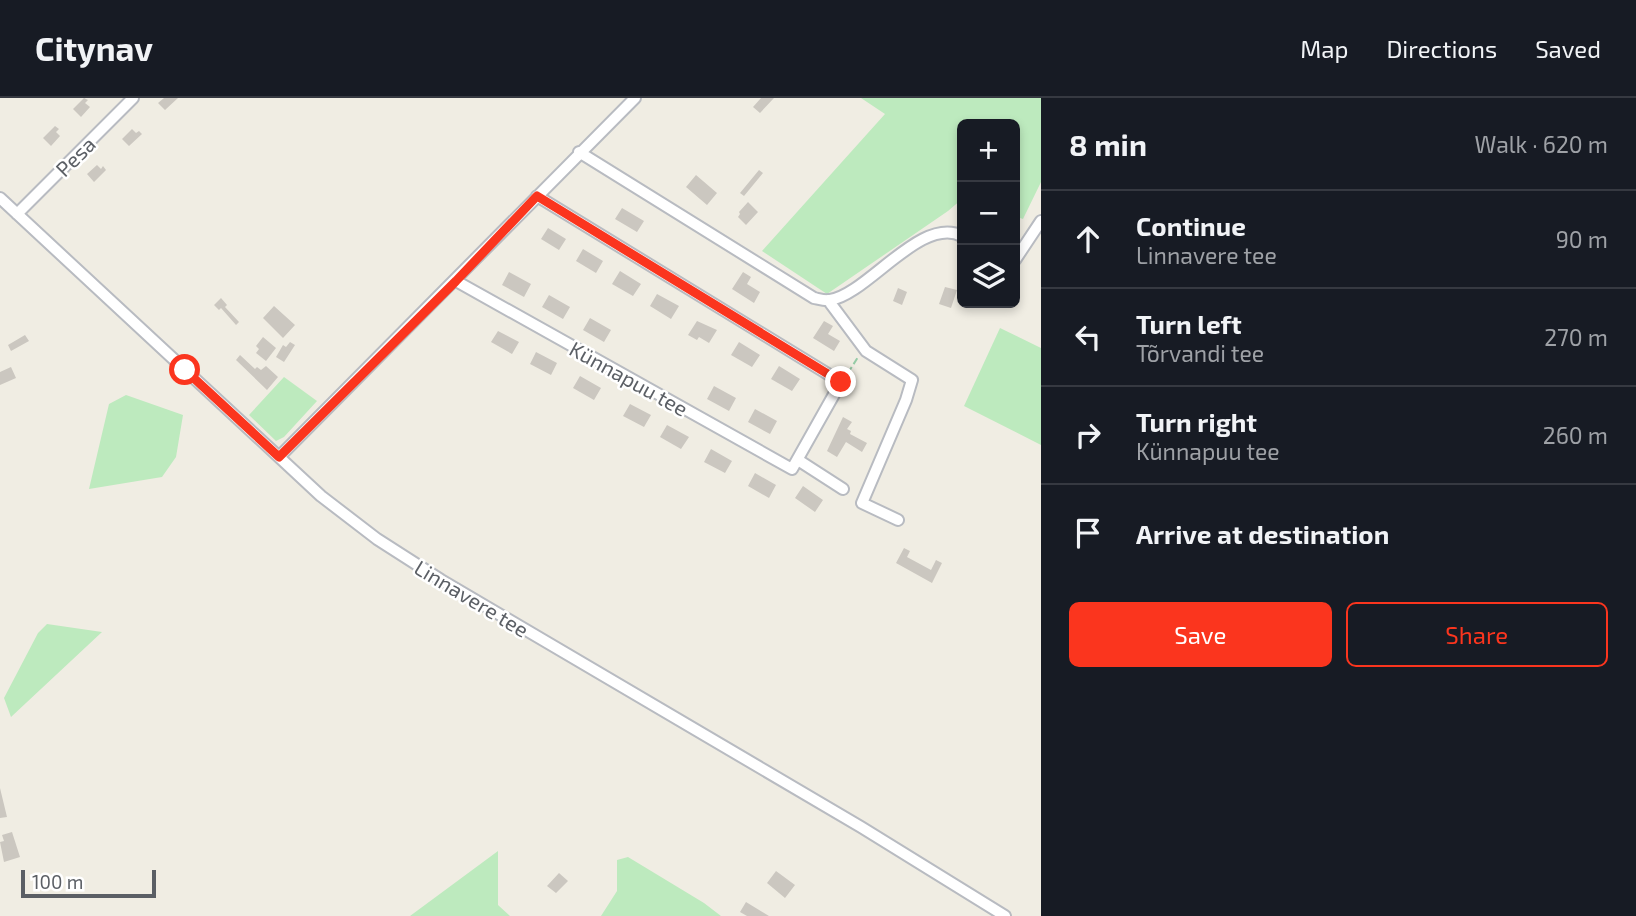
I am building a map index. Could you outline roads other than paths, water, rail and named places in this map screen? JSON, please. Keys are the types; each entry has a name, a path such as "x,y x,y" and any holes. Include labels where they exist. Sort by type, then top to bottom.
{"street":[{"name":"Pesa","path":"17,214 133,98"},
{"path":"279,457 635,98"},
{"path":"579,152 814,298 828,300 844,295 910,247 941,232 957,234"},
{"path":"537,196 841,382 798,460"},
{"name":"Linnavere tee","path":"0,198 321,496 377,539 441,580 861,827 1005,916"},
{"path":"1020,252 1041,221"},
{"name":"Künnapuu tee","path":"456,281 792,469 798,460 843,489"},
{"path":"828,300 863,347 912,380 862,502 898,520"}]}
